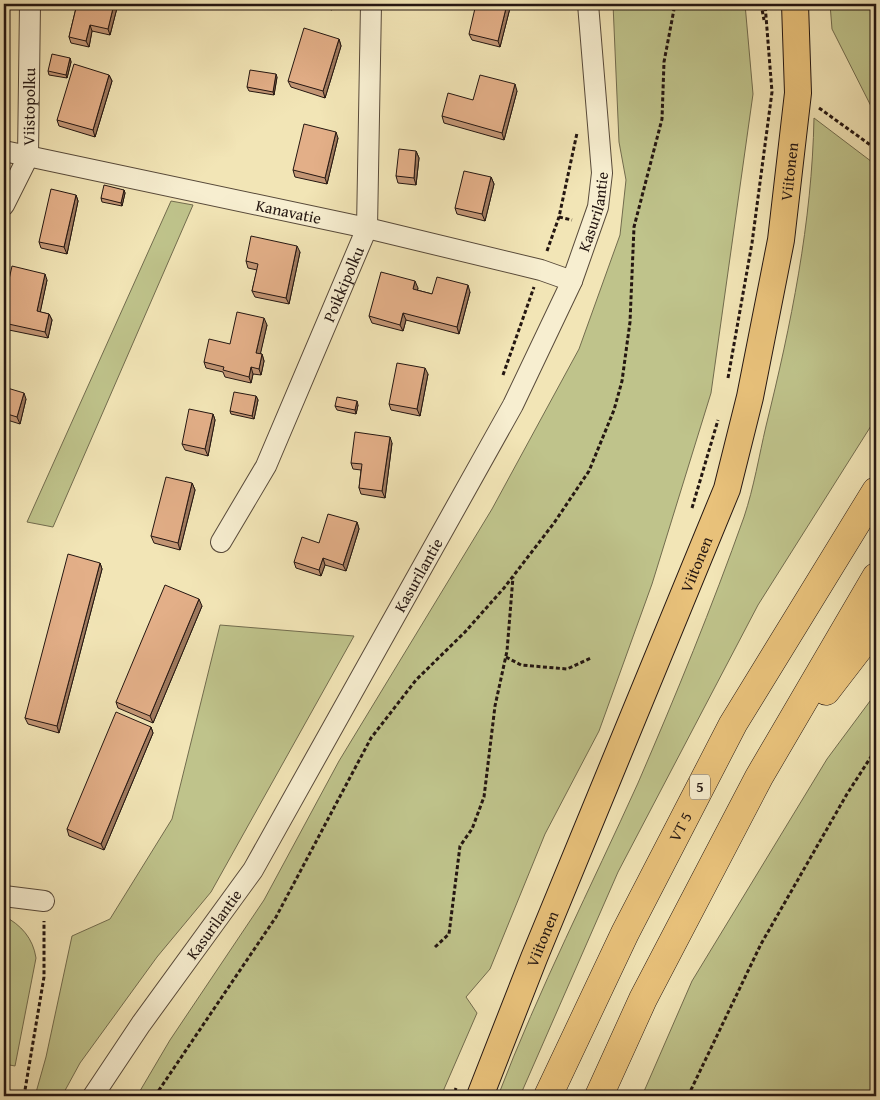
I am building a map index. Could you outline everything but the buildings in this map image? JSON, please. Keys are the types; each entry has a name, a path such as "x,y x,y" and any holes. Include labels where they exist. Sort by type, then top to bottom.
{"highway":[{"name":"VT 5","path":"548,1096 626,933 733,724 876,491"},
{"path":"599,1096 643,999 758,777 876,577"},
{"path":"758,777 876,626"}],"main road":[{"name":"Viitonen","path":"468,1092 538,949 727,490 750,397 781,240 798,93 795,4"}],"street":[{"name":"Viistopolku","path":"4,204 28,157 30,4"},
{"name":"Poikkipolku","path":"221,542 266,466 367,228 370,4"},
{"name":"Kasurilantie","path":"93,1096 141,1024 253,870 513,405 572,281 598,207 602,173 588,4"},
{"name":"Kanavatie","path":"4,152 367,228 540,270 572,281"},
{"path":"4,896 44,901"}],"path":[{"path":"155,1096 276,917 371,738 416,680 486,609 513,576 554,523 589,471 614,410 629,332 634,227 662,120 664,62 675,4"},
{"path":"727,382 752,243 772,92 765,4"},
{"path":"798,93 876,148"},
{"path":"502,377 559,217 578,128"},
{"path":"690,514 721,410"},
{"path":"435,947 448,934 460,846 472,829 484,796 494,706 506,657 513,576"},
{"path":"506,657 521,665 567,669 590,658"},
{"path":"688,1096 761,944 847,794 876,749"},
{"path":"24,1096 44,977 44,901"},
{"path":"453,1096 468,1092"}],"green space":[{"path":"613,4 745,4 753,94 711,393 652,584 599,731 545,834 490,969 466,997 477,1013 441,1096 137,1096 170,1040 264,900 339,761 492,509 579,349 620,235 626,180 619,142"},
{"path":"830,4 876,4 876,116 832,29"},
{"path":"814,118 876,165 876,418 758,605 618,872 520,1096 498,1096 548,977 638,783 680,684 744,517 754,483 784,350 799,273 809,196"},
{"path":"171,201 193,205 53,527 27,522"},
{"path":"220,625 354,636 211,892 157,957 80,1063 62,1096 35,1096 46,1057 72,936 110,919 172,819"},
{"path":"876,693 876,1096 642,1096 692,981 827,759"},
{"path":"4,916 21,928 29,938 36,958 15,1066 4,1064"}]}
